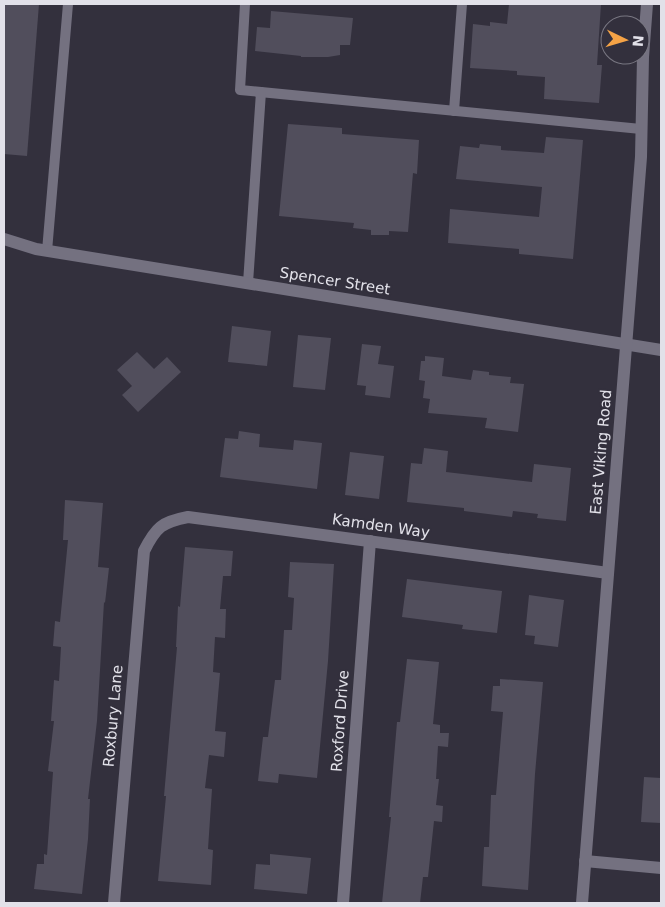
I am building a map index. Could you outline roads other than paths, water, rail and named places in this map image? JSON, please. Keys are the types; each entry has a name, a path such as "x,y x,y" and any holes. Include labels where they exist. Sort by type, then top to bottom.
{"street":[{"name":"East Viking Road","path":"582,903 641,157 643,57 648,4"},
{"name":"Spencer Street","path":"4,239 47,251 661,350"},
{"name":"Kamden Way","path":"153,533 170,521 188,517 608,573"},
{"name":"Roxbury Lane","path":"114,903 144,551 153,533"},
{"name":"Roxford Drive","path":"343,903 370,541"},
{"path":"585,861 661,868"}],"lane":[{"path":"47,251 68,4"},
{"path":"245,4 240,90 642,130"},
{"path":"454,111 462,4"},
{"path":"248,283 262,92"}]}
